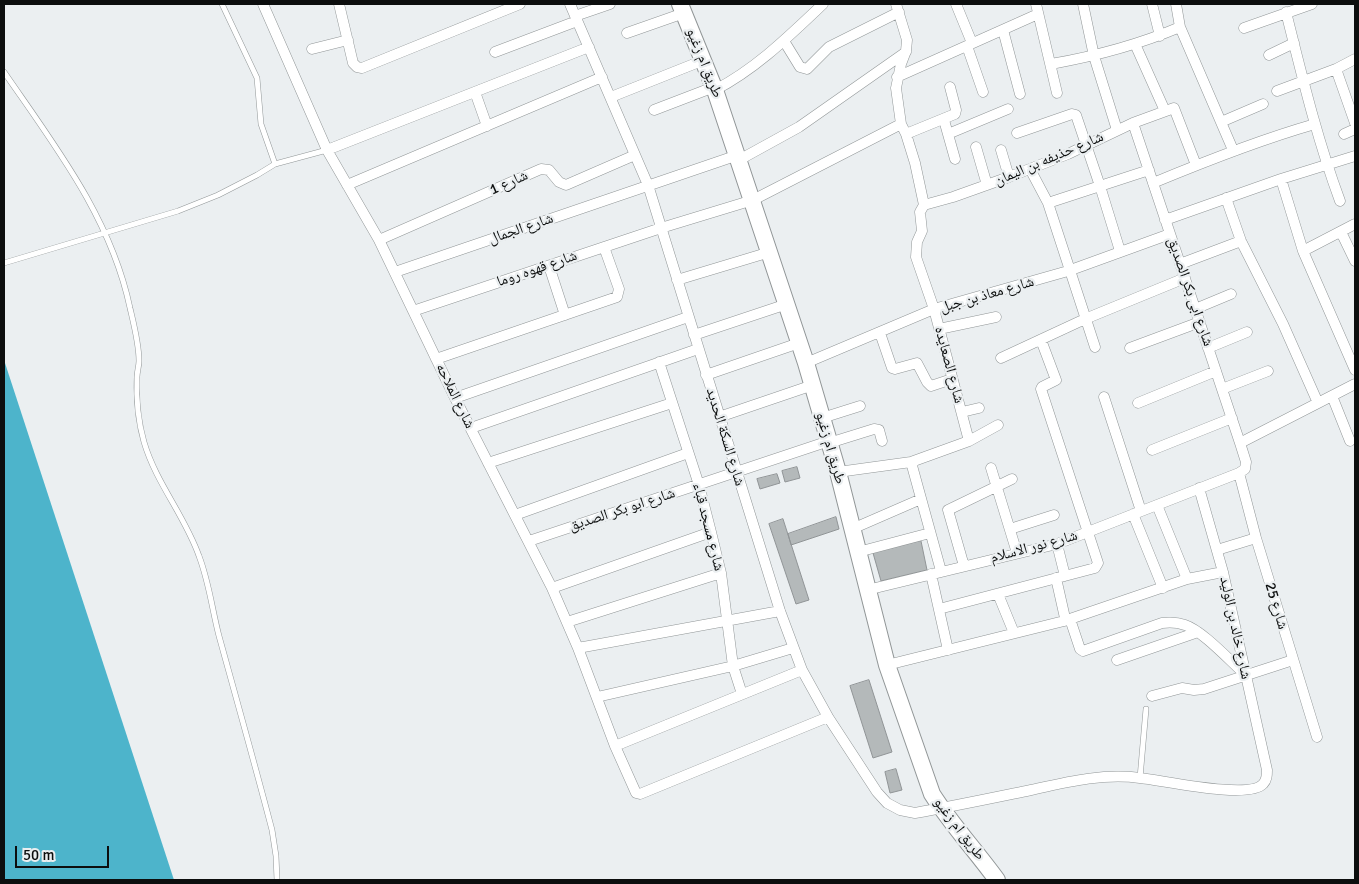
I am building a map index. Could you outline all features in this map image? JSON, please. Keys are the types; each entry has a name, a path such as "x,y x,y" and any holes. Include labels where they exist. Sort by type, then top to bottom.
{"main road":[{"name":"طريق ام زغيو","path":"682,8 715,88 813,385 838,472 886,665 932,794 997,880"}],"street":[{"name":"شارع الملاحه","path":"263,4 327,150 379,240 488,463 552,588 578,648 615,746 636,793 640,794 828,717"},
{"path":"339,4 354,63 357,67 362,68 520,4"},
{"name":"شارع السكة الحديد","path":"570,4 648,186 736,472 793,648 802,670 828,717 877,792 887,803 900,810 915,813 1082,779 1111,776 1140,778 1218,790 1251,789 1258,788 1264,784 1267,770"},
{"path":"495,52 610,4"},
{"path":"654,110 715,88 746,73 784,41 823,4"},
{"path":"956,4 983,92"},
{"path":"1083,4 1094,56 1117,130"},
{"path":"1152,4 1160,36"},
{"path":"1176,4 1180,27 1233,150"},
{"path":"1244,28 1312,4"},
{"path":"627,33 682,8"},
{"path":"784,41 800,67 807,69 829,47 898,8 907,40 906,52"},
{"path":"898,77 1003,30 1037,9 1057,93"},
{"path":"1286,12 1326,165 1340,201"},
{"path":"1051,64 1094,56 1160,36 1180,27"},
{"path":"1003,30 1020,94"},
{"path":"312,49 348,40"},
{"path":"1269,55 1294,43"},
{"path":"1135,44 1169,109 1175,109 1196,165"},
{"path":"327,150 589,47"},
{"name":"شارع الصعايده","path":"906,52 896,88 903,129 915,164 924,205 920,212 922,231 915,249 916,257 934,310 969,441"},
{"name":"شارع الجمال","path":"395,272 648,186 739,158 799,127 906,52"},
{"path":"1277,91 1336,69 1355,59"},
{"path":"611,97 704,60"},
{"path":"1336,69 1355,123"},
{"path":"347,186 602,76"},
{"path":"950,87 956,112 954,116 944,120 955,159"},
{"path":"475,92 487,126"},
{"path":"1221,122 1263,104"},
{"path":"948,134 1008,109"},
{"name":"شارع حذيفه بن اليمان","path":"924,205 987,186 1068,154 1117,130 1169,109"},
{"path":"1017,134 1074,114 1086,144 1120,251"},
{"name":"شارع قهوه روما","path":"414,311 661,228 753,200 903,129 944,120"},
{"name":"شارع ابى بكر الصديق","path":"1133,123 1246,462 1245,469 1238,473"},
{"path":"1153,183 1233,150 1275,135 1315,124"},
{"path":"1344,134 1355,129"},
{"path":"976,147 987,186"},
{"path":"1001,150 1009,177"},
{"name":"شارع 1","path":"379,240 541,169 549,170 559,182 566,185 635,155"},
{"path":"1165,220 1281,179 1355,156"},
{"path":"1030,169 1048,203 1068,271 1095,347"},
{"path":"1048,203 1149,170"},
{"path":"1281,179 1303,250 1355,370"},
{"path":"1226,198 1241,241 1318,403"},
{"path":"1303,250 1355,224"},
{"path":"1341,232 1355,261"},
{"name":"شارع معاذ بن جبل","path":"806,363 934,310 1068,271 1170,234"},
{"path":"1180,264 1241,241"},
{"path":"436,358 613,298 619,293 619,289 604,247"},
{"path":"677,280 770,252"},
{"path":"548,266 565,315"},
{"path":"1001,358 1085,319 1185,278"},
{"path":"1195,309 1231,294"},
{"path":"694,335 787,304"},
{"path":"456,398 688,317"},
{"path":"939,329 996,317"},
{"path":"1130,348 1200,322"},
{"path":"1208,348 1247,332"},
{"path":"880,333 892,368 895,369 917,363 931,386 952,379"},
{"path":"939,610 1097,566 1098,560 1041,389 1055,381 1041,340"},
{"path":"706,375 799,343"},
{"path":"471,428 698,349"},
{"name":"شارع مسجد قباء","path":"659,362 699,485 711,532 720,573 733,666 742,694"},
{"path":"1222,390 1268,371"},
{"path":"1138,402 1216,372"},
{"path":"1240,443 1355,384"},
{"path":"719,417 813,385"},
{"path":"1332,396 1350,441"},
{"path":"1104,397 1137,513 1163,588"},
{"path":"488,463 672,403"},
{"path":"822,418 860,406"},
{"path":"962,412 979,408"},
{"path":"1152,450 1232,418"},
{"path":"838,472 911,462 969,441 998,425"},
{"name":"شارع ابو بكر الصديق","path":"529,541 736,472 874,429 879,430 882,441"},
{"path":"515,515 688,453"},
{"path":"911,462 930,533 939,610 948,650"},
{"path":"991,468 1017,553"},
{"name":"شارع نور الاسلام","path":"867,590 1056,544 1238,473"},
{"name":"شارع 25","path":"1238,473 1317,737"},
{"path":"964,566 948,511 950,507 1012,479"},
{"name":"شارع خالد بن الوليد","path":"1200,488 1223,572 1267,770"},
{"path":"852,529 920,499"},
{"path":"1157,505 1188,579"},
{"path":"1010,529 1054,515"},
{"path":"552,588 711,532"},
{"path":"858,552 930,533"},
{"path":"1217,550 1256,538"},
{"path":"1056,544 1065,618 1080,650 1083,651 1162,623 1175,622 1187,625 1198,632 1246,675"},
{"path":"886,665 1067,620 1188,579 1223,572"},
{"path":"567,622 720,573"},
{"path":"998,594 1014,633"},
{"path":"578,648 780,611"},
{"path":"1117,660 1198,632"},
{"path":"597,697 733,666 793,648"},
{"path":"1152,696 1182,688 1204,689 1293,660"},
{"path":"615,746 802,670"}],"lane":[{"path":"222,4 256,78 261,124 275,164"},
{"path":"4,72 81,185 106,232 123,280 139,360 138,409 144,442 155,470 191,536 207,579 216,625 272,830 277,880"},
{"path":"4,263 198,204 238,186 275,164 327,150"},
{"path":"1140,778 1146,709"}],"water":[{"path":"4,360 174,880 4,880"}],"building":[{"path":"797,467 800,478 785,482 782,471"},
{"path":"777,474 780,483 760,489 757,479"},
{"path":"836,517 839,529 791,545 788,534"},
{"path":"783,519 809,600 796,604 769,524"},
{"path":"921,541 927,570 881,581 873,553"},
{"path":"869,680 892,752 873,758 850,686"},
{"path":"896,769 902,790 890,793 885,772"}]}
